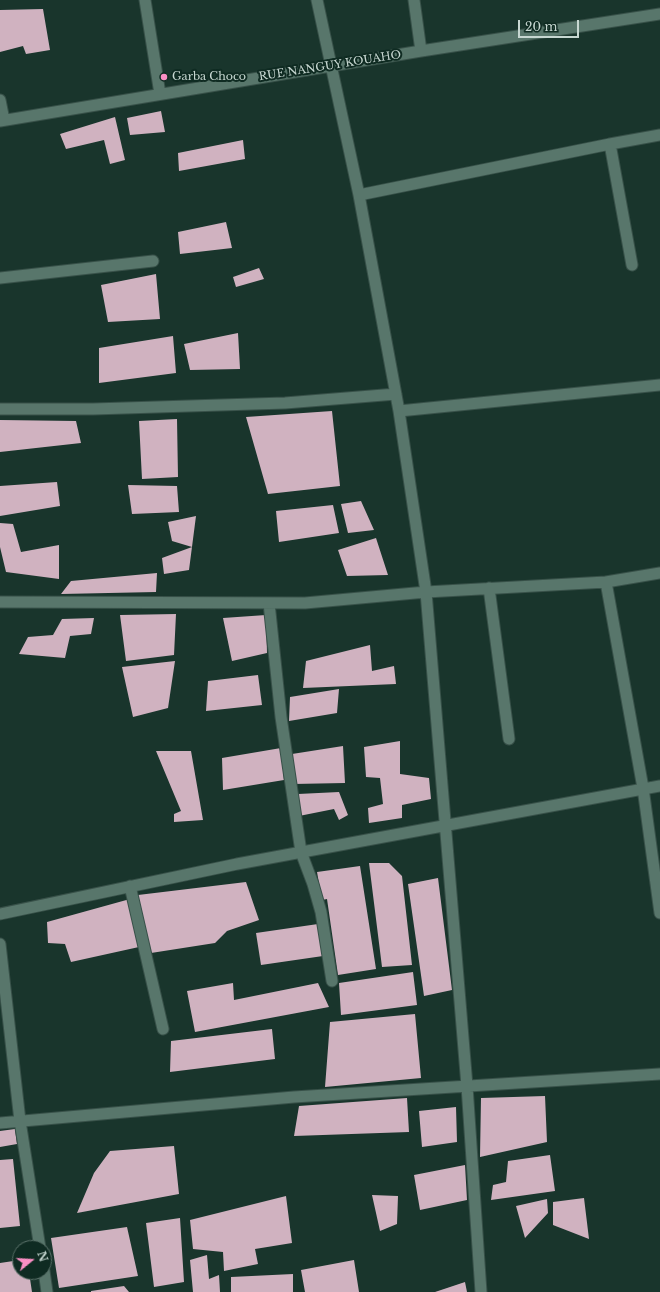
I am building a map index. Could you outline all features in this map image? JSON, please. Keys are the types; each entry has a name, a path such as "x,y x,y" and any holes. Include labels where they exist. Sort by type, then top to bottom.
{"street":[{"path":"146,0 160,94"},
{"path":"317,0 359,195 396,394 426,592 467,1086 481,1292"},
{"path":"414,0 421,51"},
{"name":"RUE NANGUY KOUAHO","path":"2,120 421,51 660,14"},
{"path":"0,100 2,120"},
{"path":"359,195 660,135"},
{"path":"610,144 632,265"},
{"path":"0,278 153,261"},
{"path":"399,411 660,385"},
{"path":"0,409 93,409 285,403 396,394"},
{"path":"0,602 305,603 426,592 606,582 660,573"},
{"path":"606,582 643,788 660,913"},
{"path":"489,588 509,739"},
{"path":"269,603 281,718 302,852 322,912 332,981"},
{"path":"0,914 130,886 302,852 660,786"},
{"path":"130,886 163,1029"},
{"path":"0,944 20,1121 39,1240"},
{"path":"0,1123 294,1097 660,1074"},
{"path":"45,1280 47,1292"}],"building":[{"path":"43,9 50,50 26,54 23,46 0,52 0,10"},
{"path":"161,111 165,132 130,135 127,118"},
{"path":"115,117 125,160 110,164 104,140 66,149 60,134"},
{"path":"243,140 245,159 179,171 178,153"},
{"path":"226,222 232,248 180,254 178,232"},
{"path":"259,268 264,279 236,287 233,277"},
{"path":"156,274 160,319 108,322 101,285"},
{"path":"238,333 240,369 190,370 184,344"},
{"path":"173,336 176,373 99,383 99,348"},
{"path":"332,411 340,486 268,494 246,417"},
{"path":"177,419 178,477 142,479 139,421"},
{"path":"0,420 76,421 81,443 0,452"},
{"path":"57,482 60,506 0,516 0,486"},
{"path":"128,485 177,486 179,512 132,514"},
{"path":"361,501 374,530 348,533 341,504"},
{"path":"333,505 339,533 279,542 276,511"},
{"path":"196,516 192,547 172,541 168,522"},
{"path":"0,523 13,524 21,552 59,545 59,579 6,572 0,547"},
{"path":"376,538 388,575 347,576 338,550"},
{"path":"192,547 189,570 164,574 162,558"},
{"path":"157,573 156,592 61,594 71,581"},
{"path":"176,614 174,655 126,661 120,615"},
{"path":"266,615 267,653 232,661 223,618"},
{"path":"94,618 91,634 70,636 65,658 19,654 28,637 53,635 62,619"},
{"path":"370,645 372,671 394,666 396,684 303,688 306,661"},
{"path":"175,661 168,708 133,717 122,667"},
{"path":"258,675 262,705 206,711 208,681"},
{"path":"339,689 337,713 289,721 290,697"},
{"path":"400,741 400,774 429,778 431,799 402,805 402,818 369,823 368,808 383,804 380,778 366,777 364,747"},
{"path":"343,746 345,783 293,784 292,754"},
{"path":"281,748 284,780 223,790 222,758"},
{"path":"156,751 191,751 203,820 174,822 174,814 181,811"},
{"path":"339,792 348,815 339,820 334,809 299,816 298,794"},
{"path":"369,863 389,863 402,876 412,965 382,967"},
{"path":"360,866 376,969 338,975 327,899 322,900 317,872"},
{"path":"438,878 452,990 424,996 408,884"},
{"path":"246,882 259,920 227,931 215,943 151,953 138,895"},
{"path":"130,899 139,947 71,962 65,944 48,943 47,922"},
{"path":"318,924 323,956 261,965 256,933"},
{"path":"413,972 417,1005 341,1015 339,983"},
{"path":"233,983 234,1000 318,983 329,1007 195,1032 187,991"},
{"path":"415,1014 421,1078 325,1087 330,1022"},
{"path":"272,1029 275,1059 170,1072 171,1041"},
{"path":"545,1096 547,1142 480,1157 481,1098"},
{"path":"407,1098 409,1132 294,1136 299,1106"},
{"path":"456,1107 457,1142 422,1147 419,1111"},
{"path":"15,1129 17,1144 0,1147 0,1131"},
{"path":"174,1146 179,1194 77,1213 94,1173 110,1151"},
{"path":"550,1155 555,1191 491,1200 493,1185 506,1182 508,1161"},
{"path":"13,1159 20,1226 0,1228 0,1160"},
{"path":"465,1165 467,1200 420,1210 414,1175"},
{"path":"372,1195 398,1196 397,1224 380,1231"},
{"path":"286,1196 292,1243 255,1249 258,1264 224,1271 223,1252 193,1249 190,1220"},
{"path":"584,1198 589,1239 553,1225 553,1202"},
{"path":"547,1199 548,1213 525,1238 516,1206"},
{"path":"180,1218 184,1282 154,1287 146,1223"},
{"path":"127,1227 138,1276 59,1288 51,1238"},
{"path":"207,1255 209,1279 219,1275 220,1292 193,1292 190,1260"},
{"path":"354,1260 359,1292 305,1292 301,1270"},
{"path":"12,1261 12,1280 30,1280 32,1292 0,1292 0,1263"},
{"path":"293,1274 293,1292 231,1292 231,1277"},
{"path":"465,1282 467,1292 435,1292"},
{"path":"124,1286 129,1292 91,1292 91,1291"}],"place":[{"name":"Garba Choco","path":"164,77"}]}
